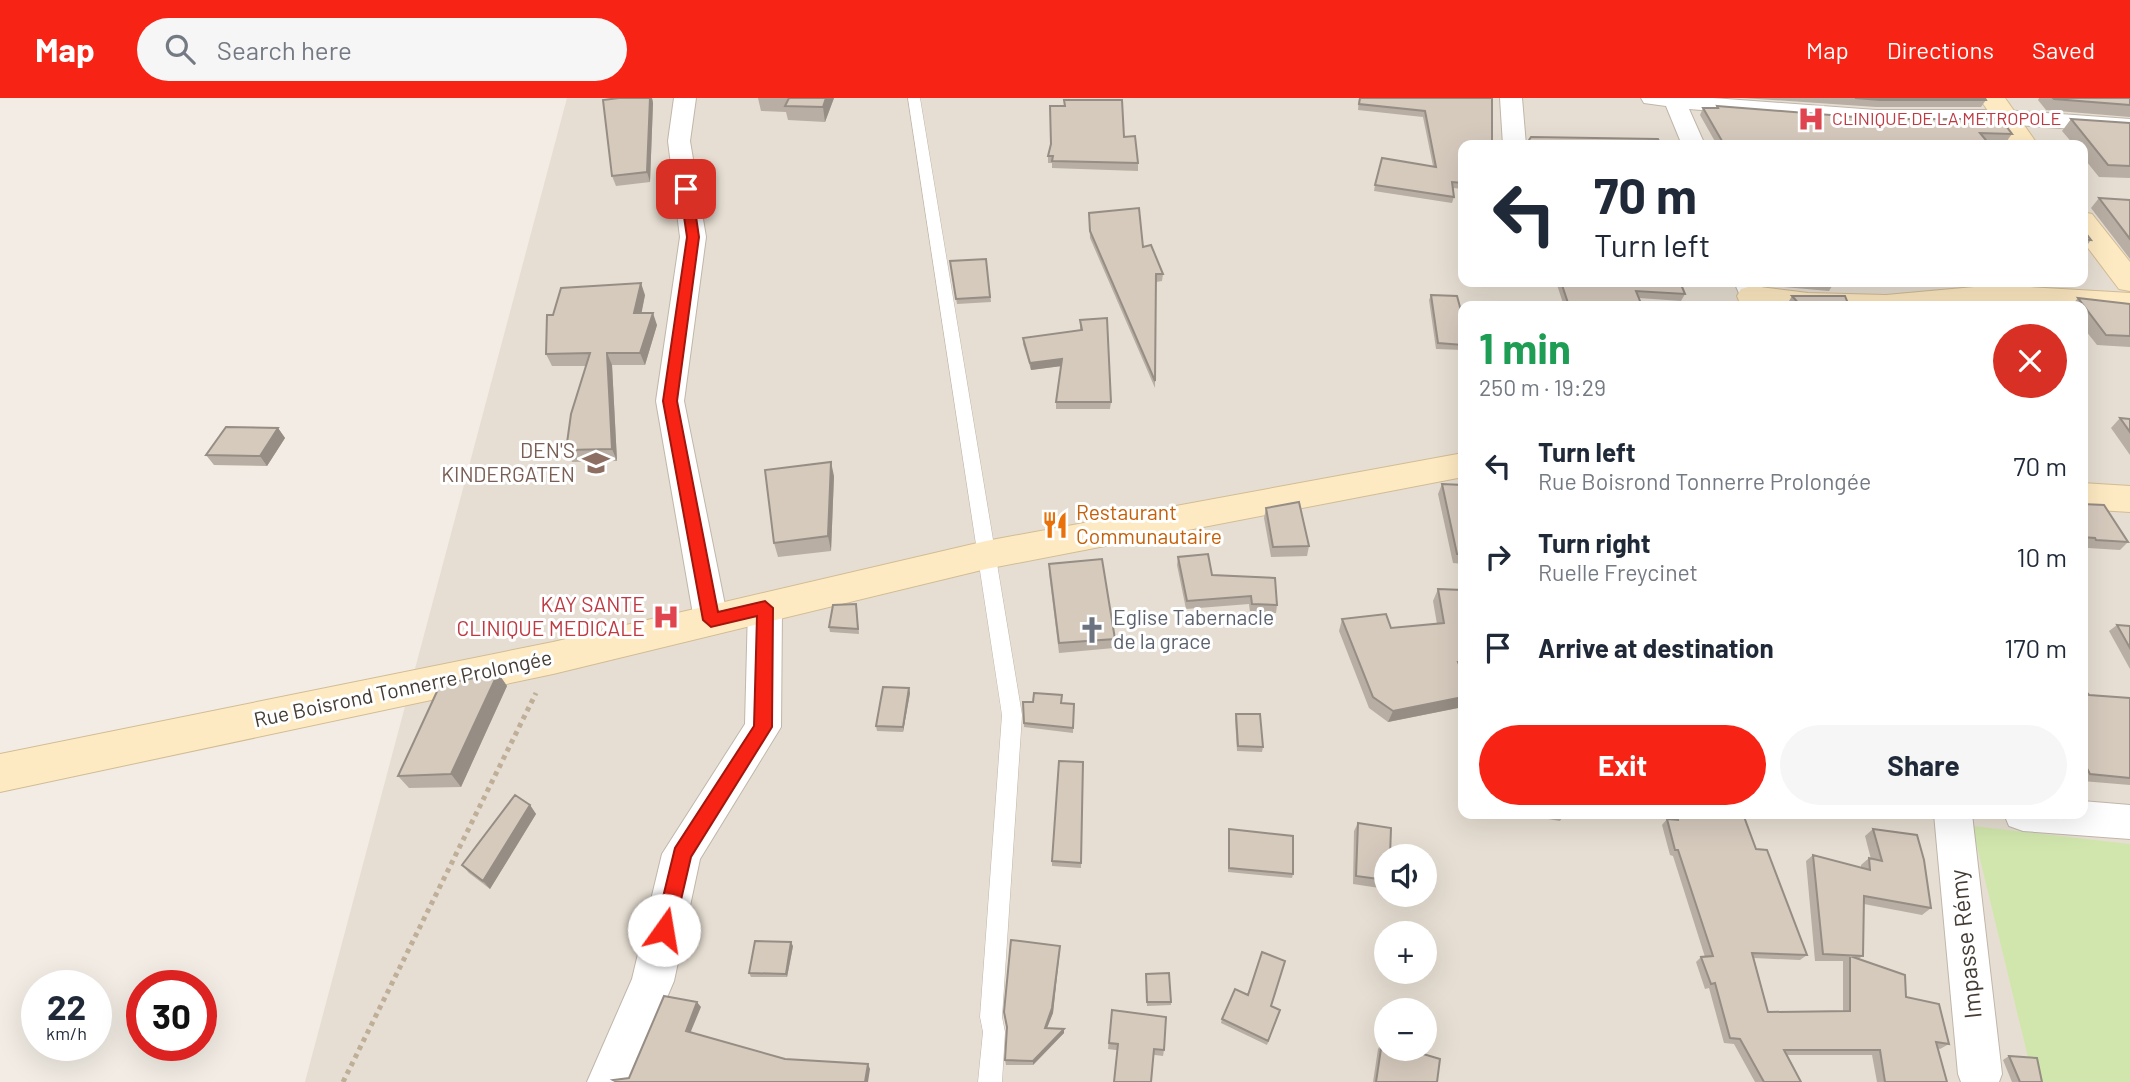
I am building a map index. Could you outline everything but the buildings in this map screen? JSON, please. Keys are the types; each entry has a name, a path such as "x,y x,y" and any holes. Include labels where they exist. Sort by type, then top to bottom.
{"street":[{"path":"685,98 679,141 693,237 670,401 711,620"},
{"path":"1511,98 1515,140"},
{"path":"1652,98 1876,117 1998,107 2130,126"},
{"path":"1675,100 1691,140"},
{"path":"1998,107 2021,140"},
{"path":"2088,228 2130,282"},
{"path":"1926,301 1996,294 2130,303"},
{"path":"1752,295 1794,301"},
{"name":"Rue Boisrond Tonnerre Prolongée","path":"0,773 553,657 986,555 1458,466"},
{"path":"2088,496 2130,499"},
{"path":"609,1082 653,981 682,854 763,727 765,608"},
{"name":"Impasse Rémy","path":"1954,819 1980,1074"},
{"path":"2088,819 2130,822"}],"lane":[{"path":"914,98 1012,715 992,995 991,1017 994,1032 990,1082"}],"path":[{"path":"342,1082 553,657"}],"shaded area":[{"path":"567,98 2130,98 2130,1082 305,1082"}],"green space":[{"path":"1972,826 2130,844 2130,1082 2034,1082"}],"place":[{"name":"CLINIQUE DE LA METROPOLE","path":"1811,119"},
{"name":"DEN'S KINDERGATEN","path":"596,463"},
{"name":"Restaurant Communautaire","path":"1055,525"},
{"name":"KAY SANTE CLINIQUE MEDICALE","path":"666,617"},
{"name":"Eglise Tabernacle de la grace","path":"1092,630"}],"route":[{"path":"664,930 682,854 763,727 765,608 711,620 670,401 693,237 686,189"}]}
